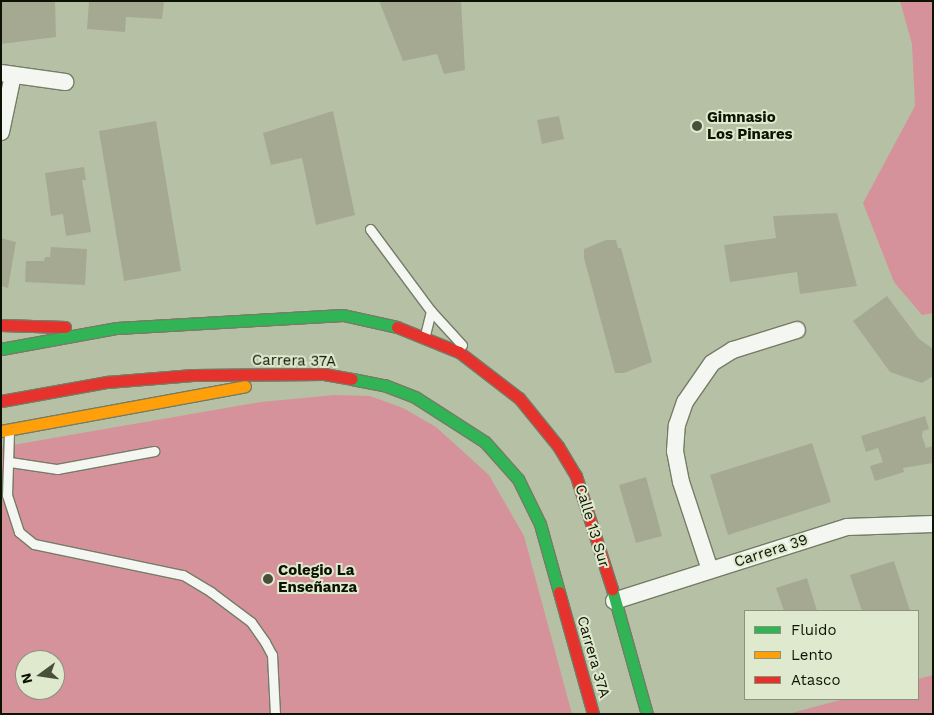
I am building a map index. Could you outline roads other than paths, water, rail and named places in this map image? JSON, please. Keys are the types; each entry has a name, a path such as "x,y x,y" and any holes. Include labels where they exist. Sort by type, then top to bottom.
{"street":[{"path":"1,132 7,74 65,82"},
{"path":"1,325 117,328 342,315 384,322 424,336 484,369"},
{"path":"1,349 117,328"},
{"path":"710,570 681,482 675,451 677,425 685,402 712,363 733,350 797,330"},
{"name":"Calle 13 Sur","path":"484,369 519,398 553,439 576,476 647,714"},
{"name":"Carrera 37A","path":"1,401 107,382 193,375 342,376 384,385 415,397 484,442 518,479 540,524 594,714"},
{"path":"5,430 296,375"},
{"name":"Carrera 39","path":"614,601 848,527 933,524"}],"lane":[{"path":"370,229 431,311 484,369"},
{"path":"424,336 431,311"},
{"path":"5,430 10,462 7,495 12,518 19,532 34,544 182,575 251,622 272,655 275,714"},
{"path":"10,462 57,469 154,451"}],"place":[{"name":"Gimnasio Los Pinares","path":"697,126"},
{"name":"Colegio La Enseñanza","path":"268,579"}]}
